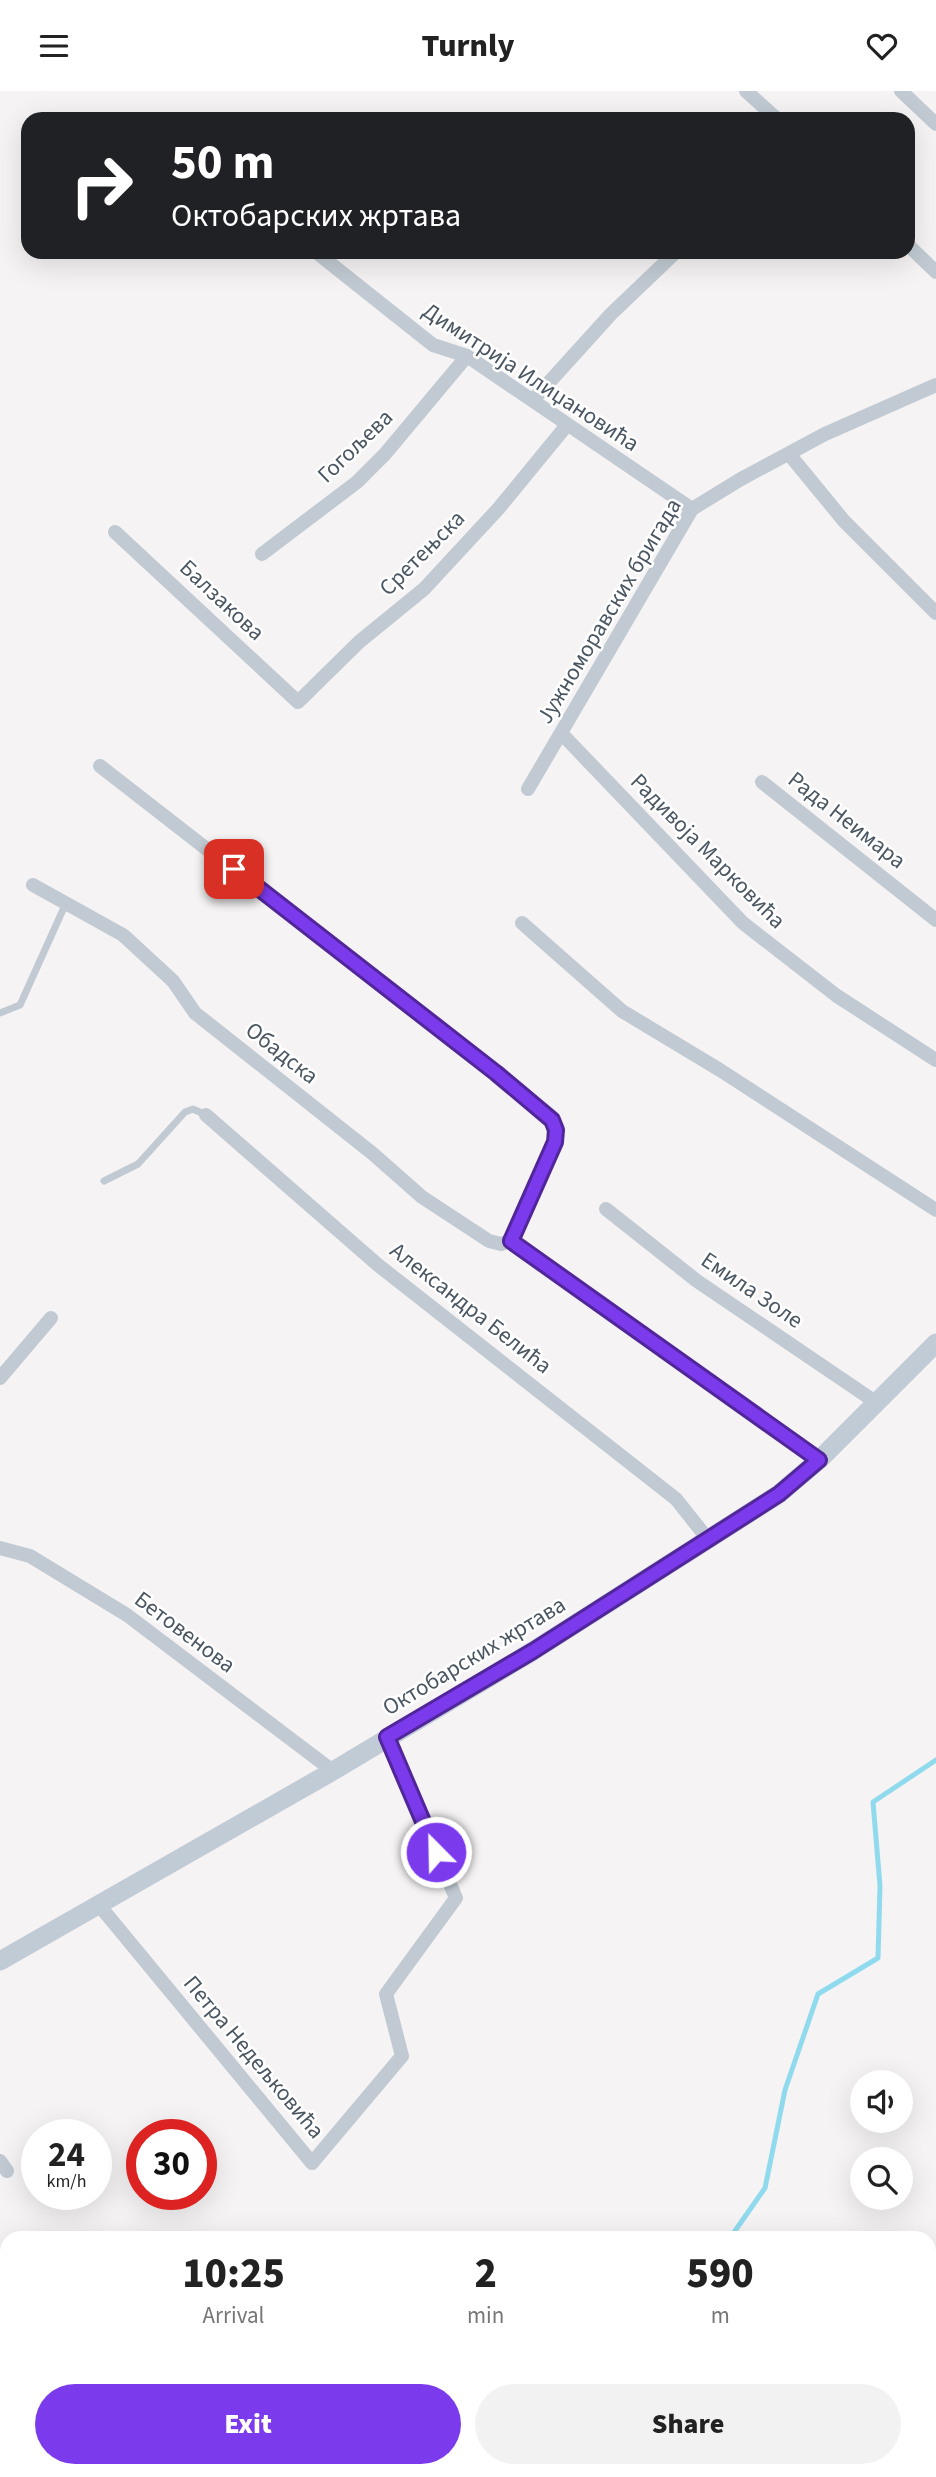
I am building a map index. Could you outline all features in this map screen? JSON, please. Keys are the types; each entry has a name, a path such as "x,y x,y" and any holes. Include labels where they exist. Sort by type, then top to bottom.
{"street":[{"path":"746,91 769,112"},
{"path":"901,91 936,124"},
{"path":"915,252 936,272"},
{"name":"Димитрија Илиџановића","path":"325,259 433,345 467,356 692,509"},
{"path":"533,400 611,314 669,259"},
{"name":"Гогољева","path":"262,554 357,482 385,454 467,356"},
{"name":"Јужноморавских бригада","path":"528,789 692,509 825,434 936,385"},
{"name":"Сретењска","path":"298,702 359,642 425,589 499,508 567,425"},
{"path":"789,454 845,521 936,613"},
{"name":"Балзакова","path":"115,532 298,702"},
{"name":"Радивоја Марковића","path":"562,734 743,923 837,996 936,1060"},
{"path":"100,766 404,1000 552,1120 556,1130 555,1142 511,1241 819,1460"},
{"name":"Рада Неимара","path":"762,782 936,920"},
{"name":"Обадска","path":"33,885 123,935 173,981 195,1013 372,1153 422,1197 472,1233 501,1244 511,1241"},
{"path":"522,923 622,1011 720,1070 936,1210"},
{"name":"Александра Белића","path":"206,1115 378,1265 676,1499 707,1538"},
{"name":"Емила Золе","path":"606,1209 697,1281 877,1403"},
{"path":"0,1378 51,1318"},
{"name":"Октобарских жртава","path":"0,1961 332,1771 533,1651 779,1494 819,1460 936,1343"},
{"name":"Бетовенова","path":"0,1548 30,1556 127,1615 332,1771"},
{"name":"Петра Недељковића","path":"99,1905 312,2163 402,2056 386,1994 456,1898 387,1737"}],"lane":[{"path":"0,1013 20,1005 66,903"},
{"path":"104,1181 138,1164 185,1112 192,1109 206,1115"}],"waterway":[{"path":"735,2231 765,2188 785,2090 818,1994 878,1958 880,1886 873,1802 936,1760"}],"route":[{"path":"234,869 363,968 552,1120 556,1130 555,1142 511,1241 819,1460 779,1494 533,1651 387,1737 436,1852"}]}
